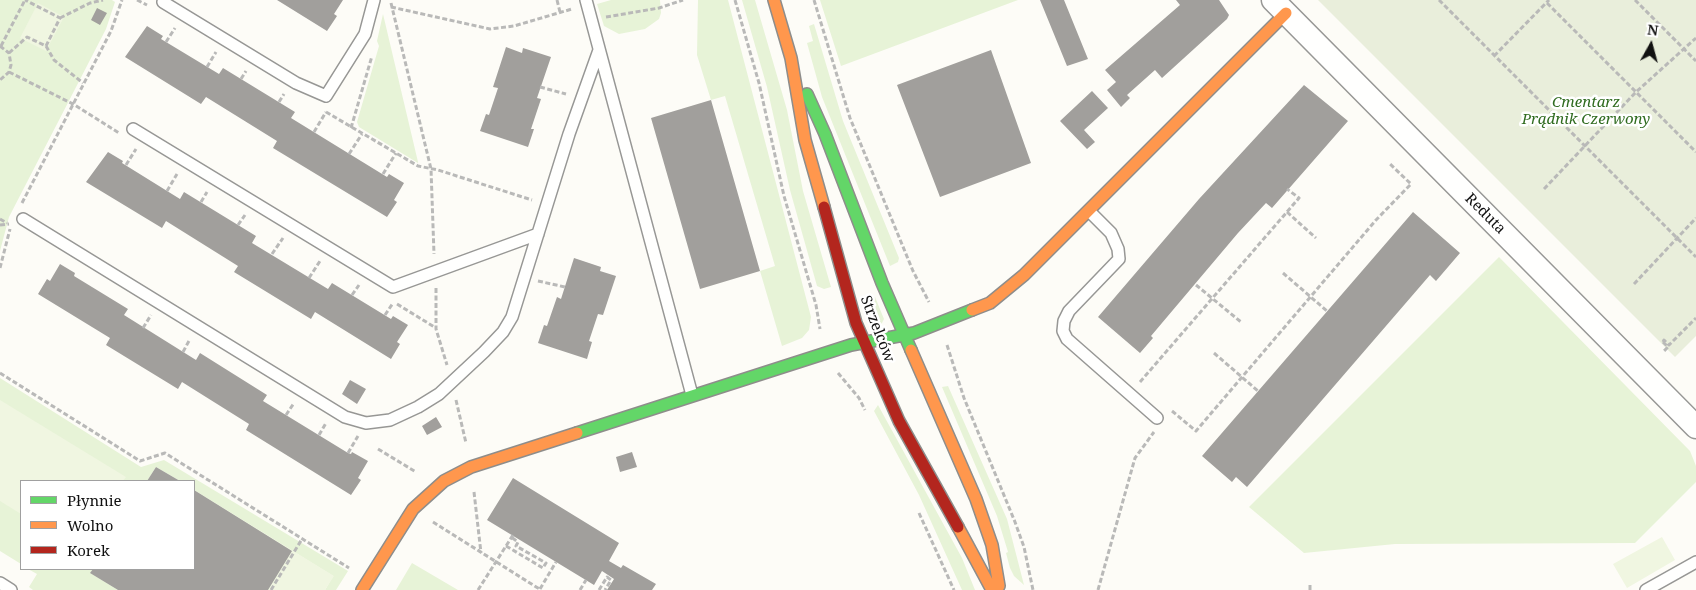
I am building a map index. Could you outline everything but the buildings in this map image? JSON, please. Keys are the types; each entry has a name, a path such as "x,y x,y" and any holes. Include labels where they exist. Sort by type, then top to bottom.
{"street":[{"name":"Strzelców","path":"774,0 791,58 805,140 848,295 864,343 899,421 992,590"},
{"path":"362,590 413,509 444,481 471,467 692,395 864,343 905,335 990,303 1024,275 1089,210 1279,7"},
{"name":"Reduta","path":"1279,7 1696,427"},
{"name":"Strzelców","path":"791,58 825,134 882,283 976,499 992,545 999,590"}],"lane":[{"path":"163,2 296,84 326,96 365,34 374,0"},
{"path":"587,2 692,395"},
{"path":"19,214 345,417 358,422 390,420 403,415 439,394 504,332 531,279 538,234 581,98 600,50"},
{"path":"132,129 393,288 538,234"},
{"path":"1089,210 1111,233 1118,250 1118,259 1069,311 1064,321 1063,331 1067,340 1157,418"},
{"path":"1646,590 1696,562"},
{"path":"0,583 11,590"}],"path":[{"path":"0,80 9,72 11,65 9,52 0,46 25,0 60,18"},
{"path":"46,46 60,18 90,3 103,0"},
{"path":"0,268 9,224 19,214 83,83 111,31 122,2 115,0"},
{"path":"374,0 392,8 490,29 514,26 587,2"},
{"path":"390,0 431,169 436,329 452,382 468,450"},
{"path":"556,0 560,12"},
{"path":"592,20 659,8 683,0"},
{"path":"735,0 759,83 784,196 816,305 821,336"},
{"path":"814,0 850,118 912,271 933,309"},
{"path":"1439,0 1696,257"},
{"path":"1635,0 1696,61"},
{"path":"1494,56 1548,1 1696,152"},
{"path":"166,42 178,24"},
{"path":"352,128 371,64 373,40 365,34"},
{"path":"9,52 27,38 46,46 54,60 83,83"},
{"path":"1544,188 1636,92 1685,50 1696,38"},
{"path":"207,67 218,48"},
{"path":"9,72 73,104 127,138 132,129"},
{"path":"540,87 581,98"},
{"path":"326,96 318,108 418,166 547,205"},
{"path":"314,132 326,112"},
{"path":"349,154 362,134"},
{"path":"383,174 396,153"},
{"path":"1167,407 1196,431 1376,220 1411,184 1390,164"},
{"path":"1136,387 1299,198 1287,188"},
{"path":"1287,212 1316,238"},
{"path":"1634,284 1676,237 1696,218"},
{"path":"0,219 9,224"},
{"path":"0,225 9,224"},
{"path":"531,279 539,271"},
{"path":"1283,273 1327,311"},
{"path":"531,279 565,287"},
{"path":"531,279 534,288"},
{"path":"1196,285 1241,322"},
{"path":"393,288 393,302 436,329"},
{"path":"1663,352 1668,347 1663,342 1664,340 1669,345 1696,318"},
{"path":"946,342 964,398 1024,547 1032,590"},
{"path":"1214,353 1258,391"},
{"path":"835,370 859,398 868,415"},
{"path":"0,373 140,462 165,453 352,570"},
{"path":"1139,383 1146,389"},
{"path":"449,404 462,393"},
{"path":"1098,590 1134,458 1153,436 1157,418"},
{"path":"351,432 364,437"},
{"path":"348,453 358,436"},
{"path":"378,449 421,476"},
{"path":"474,490 482,553"},
{"path":"916,504 954,590"},
{"path":"428,518 540,590 556,562"},
{"path":"478,590 512,536 518,542 516,546 546,563 543,568 506,546"},
{"path":"271,590 302,538"},
{"path":"599,590 607,577 611,580 605,590"},
{"path":"580,590 586,580"},
{"path":"1310,584 1310,590"}],"green space":[{"path":"0,0 112,0 115,2 106,29 9,217 0,251"},
{"path":"611,0 660,0 661,13 659,19 645,29 619,34 604,26 597,4"},
{"path":"698,0 728,0 811,317 809,330 802,338 782,346 760,271 775,266 725,96 711,100 697,55"},
{"path":"742,0 755,0 787,110 803,191 831,287 824,289 817,286 790,190 767,87"},
{"path":"820,0 1018,0 841,66"},
{"name":"Cmentarz Prądnik Czerwony","path":"1318,0 1696,0 1696,336 1675,357"},
{"path":"38,3 64,17 46,51 20,38"},
{"path":"383,14 418,163 359,127 357,122 379,46 377,41"},
{"path":"814,24 843,121 899,258 898,262 890,266 822,97 807,43 813,41 809,26"},
{"path":"1499,257 1690,451 1696,466 1696,482 1635,543 1395,544 1304,553 1249,507"},
{"path":"875,297 884,319 880,327 873,328 870,325 862,302"},
{"path":"0,378 141,467 164,460 348,571 336,590 325,590 333,576 195,491 195,480 178,480 156,467 148,480 20,480 20,563 0,551"},
{"path":"948,386 1007,519 1024,585 1014,576 1010,568 1006,553 1008,552 997,516 942,387"},
{"path":"0,400 126,477 124,480 20,480 20,513 0,501"},
{"path":"878,405 962,558 975,590 962,590 919,495 874,411"},
{"path":"195,491 334,576 325,590 118,590 90,573 92,570 195,570"},
{"path":"1662,537 1675,560 1627,588 1613,564"},
{"path":"412,563 458,590 396,590"},
{"path":"30,570 92,570 91,573 118,590 33,590 29,587 37,574"}],"traffic: fast":[{"path":"807,94 825,134 882,283 911,350"},
{"path":"577,433 851,345 914,333 972,310"}],"traffic: slow":[{"path":"774,0 791,58 805,140 824,207"},
{"path":"972,310 990,303 1024,275 1286,13"},
{"path":"911,350 976,499 992,545 999,586"},
{"path":"362,590 413,509 444,481 471,467 577,433"},
{"path":"958,527 992,590"}],"traffic: jam":[{"path":"824,207 856,323 899,421 958,527"}]}
